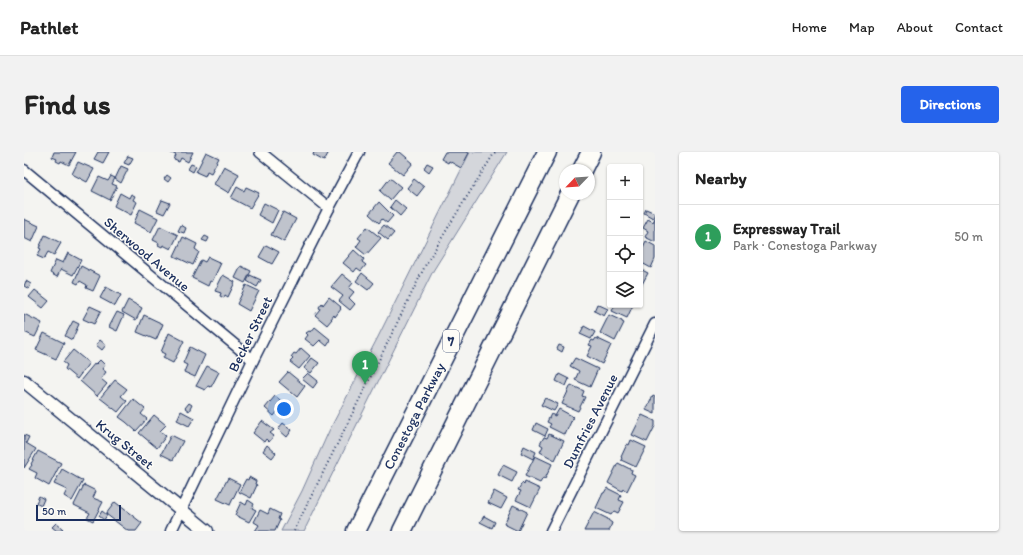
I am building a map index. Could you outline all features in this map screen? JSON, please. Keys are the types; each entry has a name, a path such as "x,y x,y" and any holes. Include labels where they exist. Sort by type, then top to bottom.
{"highway":[{"name":"Conestoga Parkway","path":"356,531 548,152"},
{"path":"585,164 591,152"},
{"path":"402,531 567,200"}],"street":[{"path":"260,152 329,208"},
{"name":"Becker Street","path":"171,531 253,360 329,208 359,152"},
{"name":"Sherwood Avenue","path":"24,170 253,360"},
{"name":"Dumfries Avenue","path":"551,531 655,324"},
{"name":"Krug Street","path":"24,381 207,531"}],"path":[{"path":"294,531 426,264 495,152"}],"shaded area":[{"path":"470,152 507,152 433,271 304,531 281,531 302,491 329,431 378,337"}],"building":[{"path":"54,152 76,152 69,165 61,161 60,163 56,161 57,159 52,157"},
{"path":"98,152 109,152 103,163 94,159"},
{"path":"169,152 193,152 188,162 181,158 179,162 174,160 176,155"},
{"path":"206,152 219,158 211,173 207,171 205,176 196,172"},
{"path":"314,152 329,152 324,161 313,155"},
{"path":"397,152 400,152 413,163 403,175 388,163"},
{"path":"445,152 469,153 461,168 449,161 448,163 441,159"},
{"path":"128,156 133,158 129,165 124,163"},
{"path":"78,162 94,169 87,182 72,174"},
{"path":"427,163 433,166 429,172 424,168"},
{"path":"191,164 196,166 193,172 188,169"},
{"path":"121,166 128,169 121,183 115,179"},
{"path":"224,166 239,174 229,193 214,184"},
{"path":"167,175 171,178 168,182 164,179"},
{"path":"111,176 115,178 112,184 117,186 110,200 92,191 99,177 108,181"},
{"path":"390,178 401,187 390,200 380,191"},
{"path":"414,179 424,187 417,196 407,188"},
{"path":"237,187 244,191 246,187 259,193 250,208 231,198"},
{"path":"120,193 129,198 131,194 135,196 133,200 137,202 131,215 114,206"},
{"path":"162,200 170,203 164,214 157,211"},
{"path":"395,200 406,209 400,216 390,207"},
{"path":"379,202 393,216 387,223 382,219 379,223 369,214"},
{"path":"264,203 278,210 272,223 258,215"},
{"path":"140,209 158,218 151,232 134,223"},
{"path":"646,209 655,213 653,218 644,213"},
{"path":"283,212 296,219 284,242 271,235"},
{"path":"655,218 655,242 645,237 648,231 643,228 648,219 653,222"},
{"path":"24,219 39,226 32,242 24,238"},
{"path":"181,225 186,228 184,233 178,231"},
{"path":"384,225 394,233 388,240 378,232"},
{"path":"160,226 178,235 171,249 163,245 162,247 158,245 159,243 153,240"},
{"path":"367,227 381,238 366,255 356,247 361,240 358,238"},
{"path":"45,235 61,243 54,255 48,252 44,259 37,256 41,249 39,248"},
{"path":"205,236 209,238 207,242 202,240"},
{"path":"183,237 197,244 195,249 199,252 193,265 174,256"},
{"path":"646,241 655,246 655,259 651,268 643,264 643,247"},
{"path":"266,245 279,252 272,264 259,257"},
{"path":"354,250 364,259 362,262 366,265 361,271 357,268 354,272 343,263"},
{"path":"68,253 81,260 73,275 61,269 57,277 50,273 56,260 63,263"},
{"path":"208,257 221,263 212,282 210,281 208,286 192,278 201,260 205,262"},
{"path":"81,266 100,276 93,291 86,288 87,285 80,281 78,284 74,282"},
{"path":"241,266 251,271 245,283 235,278"},
{"path":"643,270 648,273 643,282"},
{"path":"362,273 374,283 368,290 356,281"},
{"path":"342,274 353,283 349,288 354,292 349,298 355,304 350,310 339,301 343,296 331,287"},
{"path":"223,275 235,282 228,297 225,295 224,298 220,296 221,293 215,291"},
{"path":"250,275 261,280 257,287 247,281"},
{"path":"26,281 31,284 29,289 24,286"},
{"path":"246,285 259,291 249,311 237,304"},
{"path":"106,287 121,295 115,306 100,298"},
{"path":"35,290 49,301 43,308 29,297"},
{"path":"329,297 341,307 341,309 335,317 334,315 327,325 315,315 320,309 319,307 322,303 323,305"},
{"path":"128,300 142,308 136,320 122,312"},
{"path":"597,304 608,309 604,316 594,311"},
{"path":"90,306 101,311 94,324 83,319"},
{"path":"614,308 632,308 627,318 612,311"},
{"path":"117,312 124,315 117,331 109,327"},
{"path":"24,314 42,323 35,337 24,332"},
{"path":"144,315 163,324 156,340 137,332"},
{"path":"609,315 624,323 615,341 600,333"},
{"path":"73,321 79,324 72,340 65,336"},
{"path":"584,326 595,332 591,339 580,334"},
{"path":"315,327 331,340 327,346 320,340 314,346 305,339 308,335 306,333 309,331 311,332"},
{"path":"44,333 64,343 56,359 36,350"},
{"path":"169,333 184,341 173,363 163,358 165,354 161,352"},
{"path":"596,338 611,345 602,364 587,356 592,346 589,345 592,340 594,341"},
{"path":"100,340 106,345 102,350 96,345"},
{"path":"559,345 564,347 562,352 557,349"},
{"path":"190,347 205,355 195,377 184,372 187,365 183,363"},
{"path":"301,348 310,356 299,369 290,362 293,359 291,357 294,353 296,354"},
{"path":"73,350 89,363 77,379 65,369 67,365 63,362"},
{"path":"312,358 319,363 311,373 304,368"},
{"path":"575,358 598,369 590,387 575,380 579,371 570,366"},
{"path":"100,360 105,365 102,369 106,372 101,379 107,384 97,396 80,381 95,363 96,364"},
{"path":"207,366 219,372 211,387 208,386 205,390 196,386"},
{"path":"288,372 305,386 297,397 279,382"},
{"path":"308,373 318,381 313,388 302,379"},
{"path":"559,374 569,379 566,386 556,381"},
{"path":"115,380 127,389 121,396 127,401 118,412 100,398"},
{"path":"571,385 584,391 582,396 585,397 578,411 562,404"},
{"path":"275,396 284,403 274,416 265,408"},
{"path":"653,396 655,397 655,414 646,410"},
{"path":"545,398 558,404 554,411 541,405"},
{"path":"133,399 145,409 141,414 147,419 136,431 119,417"},
{"path":"189,403 192,405 189,411 185,408"},
{"path":"559,409 573,417 565,435 549,427 551,424 547,422 551,414 555,416"},
{"path":"181,411 194,418 189,426 177,420"},
{"path":"154,415 166,425 160,431 166,436 157,448 139,433"},
{"path":"642,415 655,421 655,426 647,442 632,435"},
{"path":"262,421 274,430 270,433 274,436 269,442 266,439 264,442 253,433"},
{"path":"283,423 292,430 287,437 278,429"},
{"path":"536,423 548,429 545,436 533,430"},
{"path":"549,434 564,441 555,460 540,452 543,446 540,444 544,437 547,438"},
{"path":"24,435 29,437 26,443 36,449 24,468"},
{"path":"171,435 183,441 173,460 161,454"},
{"path":"631,440 646,447 636,467 621,460 627,444 629,445"},
{"path":"267,445 276,453 272,458 263,451"},
{"path":"524,446 536,452 533,459 521,453"},
{"path":"38,451 61,463 49,486 35,478 37,473 29,469"},
{"path":"535,456 552,464 545,479 543,478 540,483 525,476"},
{"path":"618,463 632,470 631,473 635,475 627,491 623,489 622,491 608,483"},
{"path":"503,465 517,472 512,482 498,475"},
{"path":"62,469 83,481 72,501 64,496 67,490 54,484"},
{"path":"249,477 256,481 255,484 257,485 251,498 239,492 246,479 248,480"},
{"path":"228,478 240,484 230,505 217,499"},
{"path":"525,482 540,489 531,507 516,500 521,491 518,490 522,483 524,485"},
{"path":"84,485 96,491 93,498 103,502 93,521 87,518 90,513 74,505"},
{"path":"607,488 621,495 619,500 624,502 618,513 614,511 611,515 596,508"},
{"path":"494,491 507,498 501,509 488,503"},
{"path":"39,496 44,499 41,506 36,503"},
{"path":"248,500 254,504 252,508 256,510 249,522 235,515 241,502 246,505"},
{"path":"115,502 142,523 136,531 128,531 106,514"},
{"path":"513,505 527,512 518,531 504,524"},
{"path":"270,509 280,514 278,519 280,520 275,531 255,531 259,525 254,522 260,510 268,514"},
{"path":"102,511 107,515 104,520 99,516"},
{"path":"594,512 608,519 612,523 609,531 584,531"},
{"path":"484,516 495,522 492,528 480,522"},
{"path":"56,523 63,529 61,531 57,531 52,527"}],"place":[{"name":"Expressway Trail","path":"365,384"}]}
